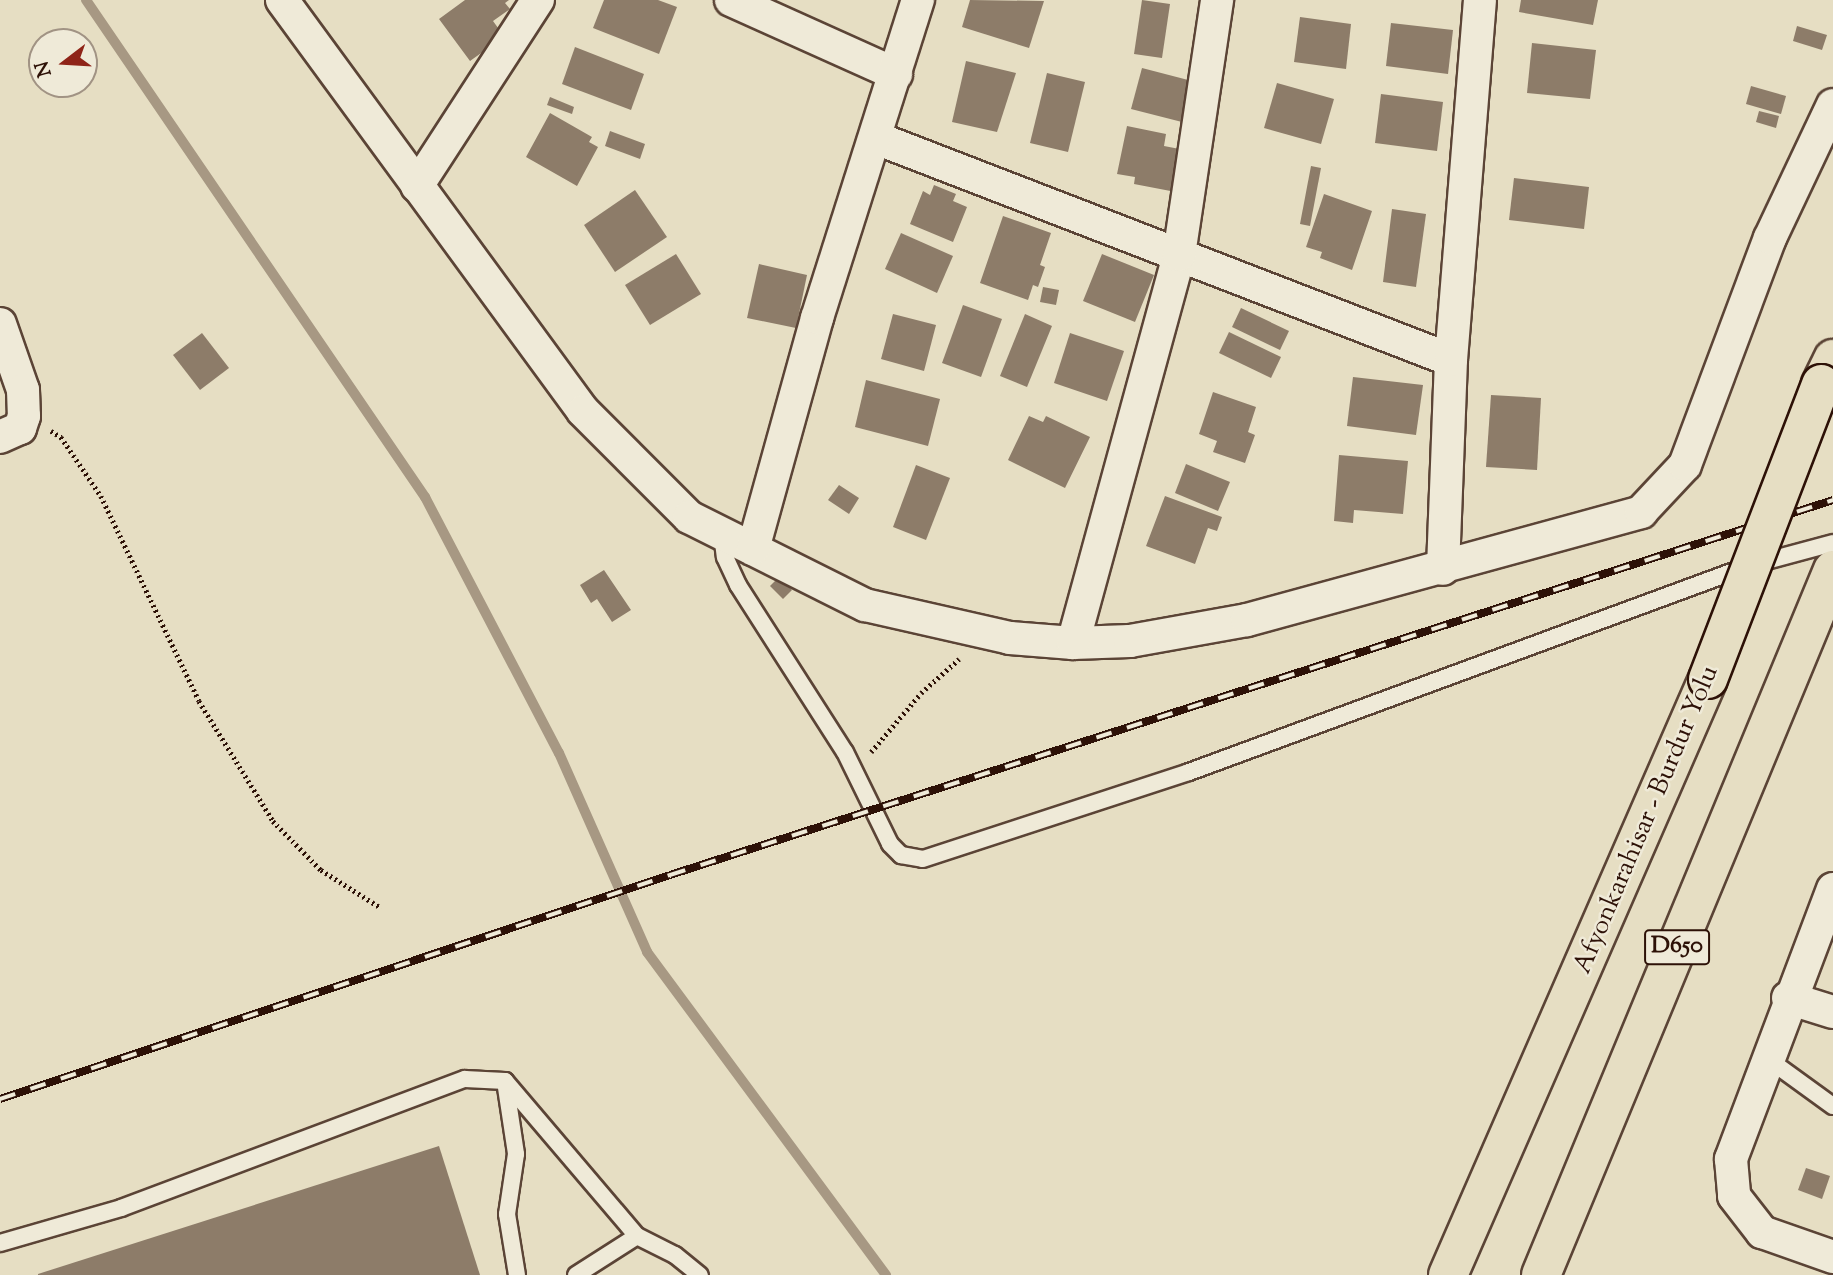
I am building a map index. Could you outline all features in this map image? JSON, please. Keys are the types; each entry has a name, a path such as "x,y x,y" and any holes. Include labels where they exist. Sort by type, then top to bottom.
{"highway":[{"name":"Afyonkarahisar - Burdur Yolu","path":"1448,1275 1708,679 1827,371"},
{"name":"D650","path":"1541,1275 1833,570"}],"street":[{"path":"282,0 583,411 689,517 866,605 988,632 1073,643 1129,641 1247,620 1443,569 1641,512 1685,466 1770,238 1833,105"},
{"path":"417,186 538,0"},
{"path":"731,0 896,74"},
{"path":"753,549 817,318 918,0"},
{"path":"1073,643 1179,255 1217,0"},
{"path":"1443,569 1451,360 1480,0"},
{"path":"876,138 1451,360"},
{"path":"0,324 23,390 24,416 20,428 0,437"},
{"path":"1833,889 1788,998 1731,1159 1734,1196 1762,1232 1833,1256"},
{"path":"1788,998 1833,1012"}],"lane":[{"path":"722,534 725,557 738,585 855,771 890,844 901,855 923,859 1189,772 1748,566 1833,543"},
{"path":"1768,1059 1833,1106"},
{"path":"0,1243 121,1208 465,1079 505,1081 638,1236 675,1255 700,1275"},
{"path":"505,1081 516,1154 506,1214 517,1275"},
{"path":"576,1275 638,1236"}],"path":[{"path":"24,416 61,437 101,496 199,701 273,821 321,870 381,908"},
{"path":"855,771 921,693 988,632"}],"building":[{"path":"465,0 509,0 505,3 510,9 493,21 501,32 495,36 498,41 470,61 439,19"},
{"path":"604,0 658,0 677,7 659,54 593,28"},
{"path":"970,0 1044,1 1029,48 962,27"},
{"path":"1142,0 1170,4 1162,58 1134,54"},
{"path":"1521,0 1598,0 1593,25 1519,12"},
{"path":"1300,17 1351,24 1346,69 1294,62"},
{"path":"1391,23 1453,30 1448,74 1386,66"},
{"path":"1797,26 1827,35 1822,50 1793,41"},
{"path":"1532,43 1596,50 1590,99 1527,93"},
{"path":"575,47 644,74 631,110 562,84"},
{"path":"966,61 1016,73 997,132 952,122"},
{"path":"1142,68 1192,81 1182,122 1131,109"},
{"path":"1047,73 1085,82 1068,152 1030,143"},
{"path":"1277,83 1334,99 1321,144 1264,128"},
{"path":"1751,86 1786,96 1781,114 1746,104"},
{"path":"1381,94 1443,102 1437,151 1375,143"},
{"path":"550,97 574,107 572,114 547,105"},
{"path":"1759,111 1779,116 1776,128 1756,122"},
{"path":"550,113 592,137 589,142 598,147 577,186 526,157"},
{"path":"1127,126 1166,134 1164,146 1190,151 1181,193 1134,184 1135,177 1117,174"},
{"path":"610,131 645,144 640,159 605,146"},
{"path":"1311,166 1321,168 1310,226 1300,224"},
{"path":"1514,178 1589,187 1584,229 1509,220"},
{"path":"934,185 956,194 953,201 967,207 953,242 910,224 923,191 930,195"},
{"path":"635,190 667,237 615,272 584,225"},
{"path":"1324,194 1372,211 1352,270 1320,258 1322,252 1306,247"},
{"path":"1392,209 1426,214 1416,287 1383,282"},
{"path":"1003,216 1051,233 1040,265 1045,267 1038,287 1033,285 1028,300 980,283"},
{"path":"901,233 953,256 937,293 885,269"},
{"path":"676,254 701,294 650,325 625,285"},
{"path":"1102,254 1154,275 1135,322 1083,301"},
{"path":"759,264 807,275 796,328 747,318"},
{"path":"1043,287 1059,290 1056,305 1040,302"},
{"path":"963,305 1002,319 981,377 942,363"},
{"path":"1241,308 1289,331 1280,350 1232,327"},
{"path":"893,314 936,325 924,371 881,359"},
{"path":"1025,314 1052,326 1027,387 1000,376"},
{"path":"1229,332 1281,357 1271,378 1219,353"},
{"path":"202,333 229,368 200,390 173,355"},
{"path":"1070,333 1124,351 1107,401 1054,383"},
{"path":"1353,377 1423,385 1416,435 1347,426"},
{"path":"866,380 940,399 928,446 855,427"},
{"path":"1213,392 1256,407 1248,432 1255,435 1245,463 1213,452 1217,441 1199,434"},
{"path":"1491,395 1541,398 1537,470 1486,467"},
{"path":"1029,416 1043,422 1046,416 1090,437 1065,488 1008,460"},
{"path":"1339,455 1408,461 1403,514 1354,510 1353,523 1334,521"},
{"path":"1186,464 1230,482 1218,511 1175,493"},
{"path":"916,465 950,478 926,540 893,527"},
{"path":"839,485 859,498 849,514 828,500"},
{"path":"1165,496 1222,517 1217,531 1208,528 1195,564 1146,546"},
{"path":"604,570 631,610 612,622 597,599 591,603 580,585"},
{"path":"779,577 792,590 783,599 770,586"},
{"path":"439,1146 480,1275 38,1275 38,1274"},
{"path":"1806,1168 1830,1176 1822,1199 1798,1190"}],"waterway":[{"path":"86,0 425,497 559,753 647,952 886,1275"}],"railway":[{"path":"0,1099 670,875 1833,500"}]}
